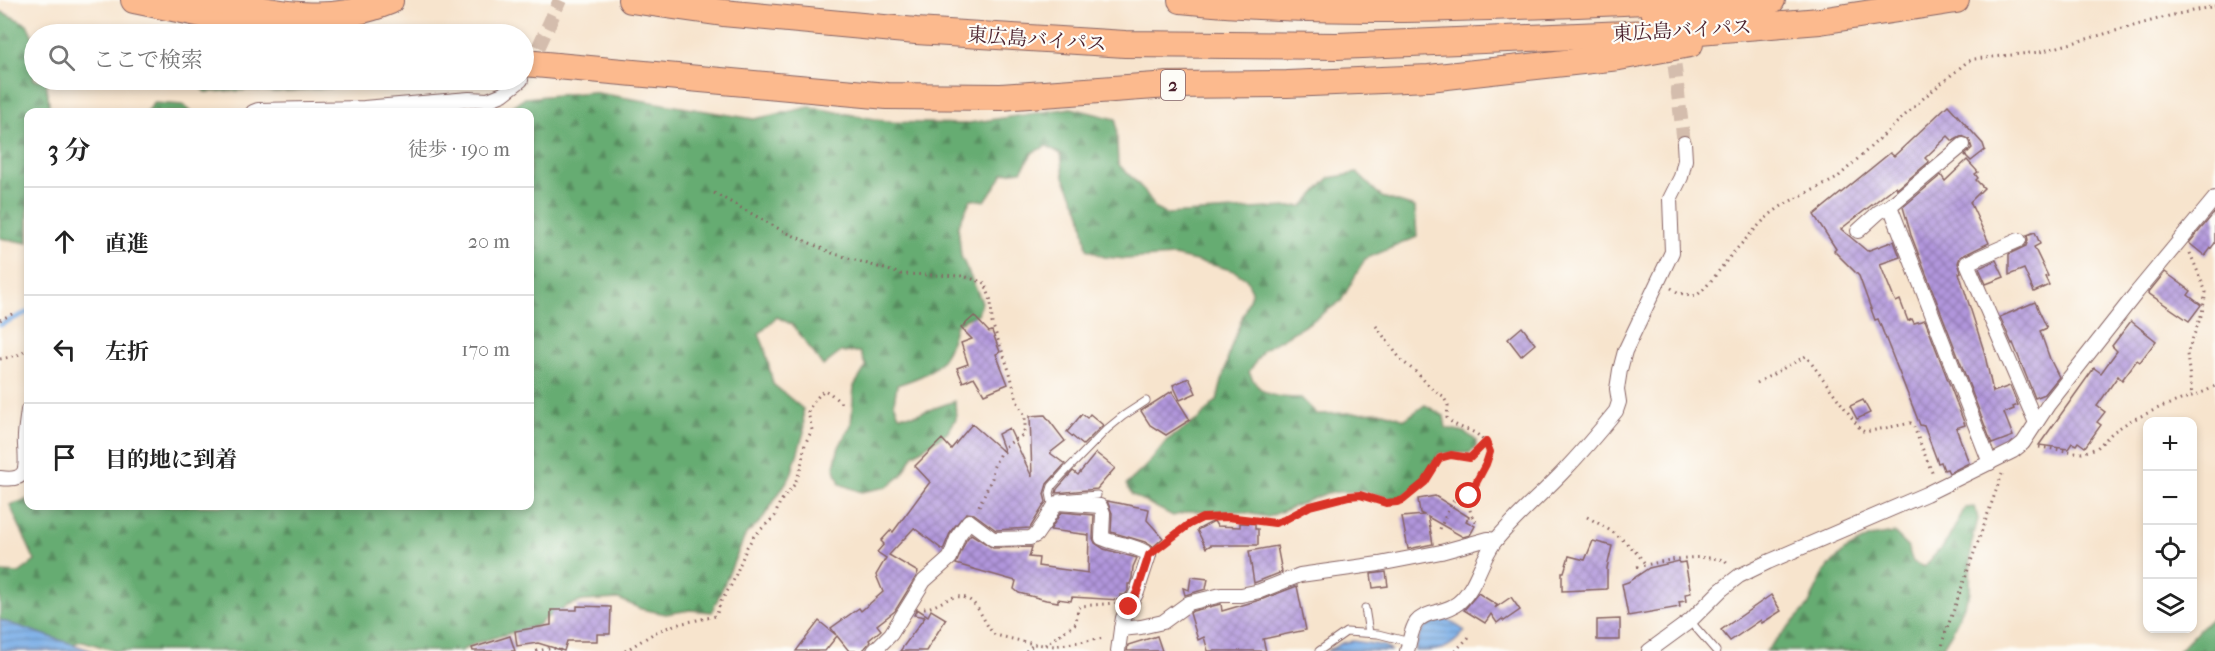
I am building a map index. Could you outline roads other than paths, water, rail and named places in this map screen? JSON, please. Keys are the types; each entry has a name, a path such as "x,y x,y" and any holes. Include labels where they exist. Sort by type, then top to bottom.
{"highway":[{"path":"134,0 250,24"},
{"path":"213,0 269,12 306,16 338,16 366,11 390,1"},
{"name":"東広島バイパス","path":"632,0 723,13 916,31 1125,44 1337,46 1699,31 1821,21 1956,0"},
{"path":"1181,0 1319,9 1450,8 1673,0"},
{"name":"東広島バイパス","path":"1443,42 1772,0"},
{"name":"2","path":"534,75 887,96 1001,97 1169,85 1287,84 1429,78 1619,57 1821,21"}],"street":[{"path":"383,108 469,99 488,100 507,90"},
{"path":"1408,646 1415,622 1423,616 1458,604 1477,579 1492,540 1562,473 1616,411 1619,402 1617,389 1620,369 1625,351 1672,252 1670,199 1681,177 1685,160 1684,143"},
{"path":"1858,231 1963,145"},
{"path":"1649,651 1690,621 1721,590 1736,579 1768,562 1939,488 2018,447 2137,291 2215,198"},
{"path":"1890,206 1990,463"},
{"path":"2019,240 1967,263 2036,423"},
{"path":"0,478 12,479 19,477 24,471"},
{"path":"874,651 891,634 924,581 950,558 958,536 969,521 993,539 1030,538 1036,535 1052,504 1058,503 1100,506 1103,513 1102,538 1113,544 1144,551 1149,555 1137,592 1123,618 1118,651"},
{"path":"1120,632 1163,622 1189,603 1221,595 1241,595 1260,591 1300,574 1398,561 1492,540"}],"lane":[{"path":"1096,495 1071,496 1052,504 1050,493 1052,486 1115,422 1146,401"},
{"path":"1365,608 1369,633"},
{"path":"1690,621 1716,651"},
{"path":"1319,651 1346,632 1397,638 1408,646"}],"water":[{"path":"0,620 93,651 0,651"},
{"path":"1449,620 1465,631 1454,643 1437,650 1415,651 1419,637 1425,628 1434,622"},
{"path":"1353,641 1385,646 1391,651 1327,651 1342,643"}],"waterway":[{"path":"0,325 24,314"}],"tunnel":[{"path":"534,57 560,0"},
{"path":"1672,44 1684,143"}]}
